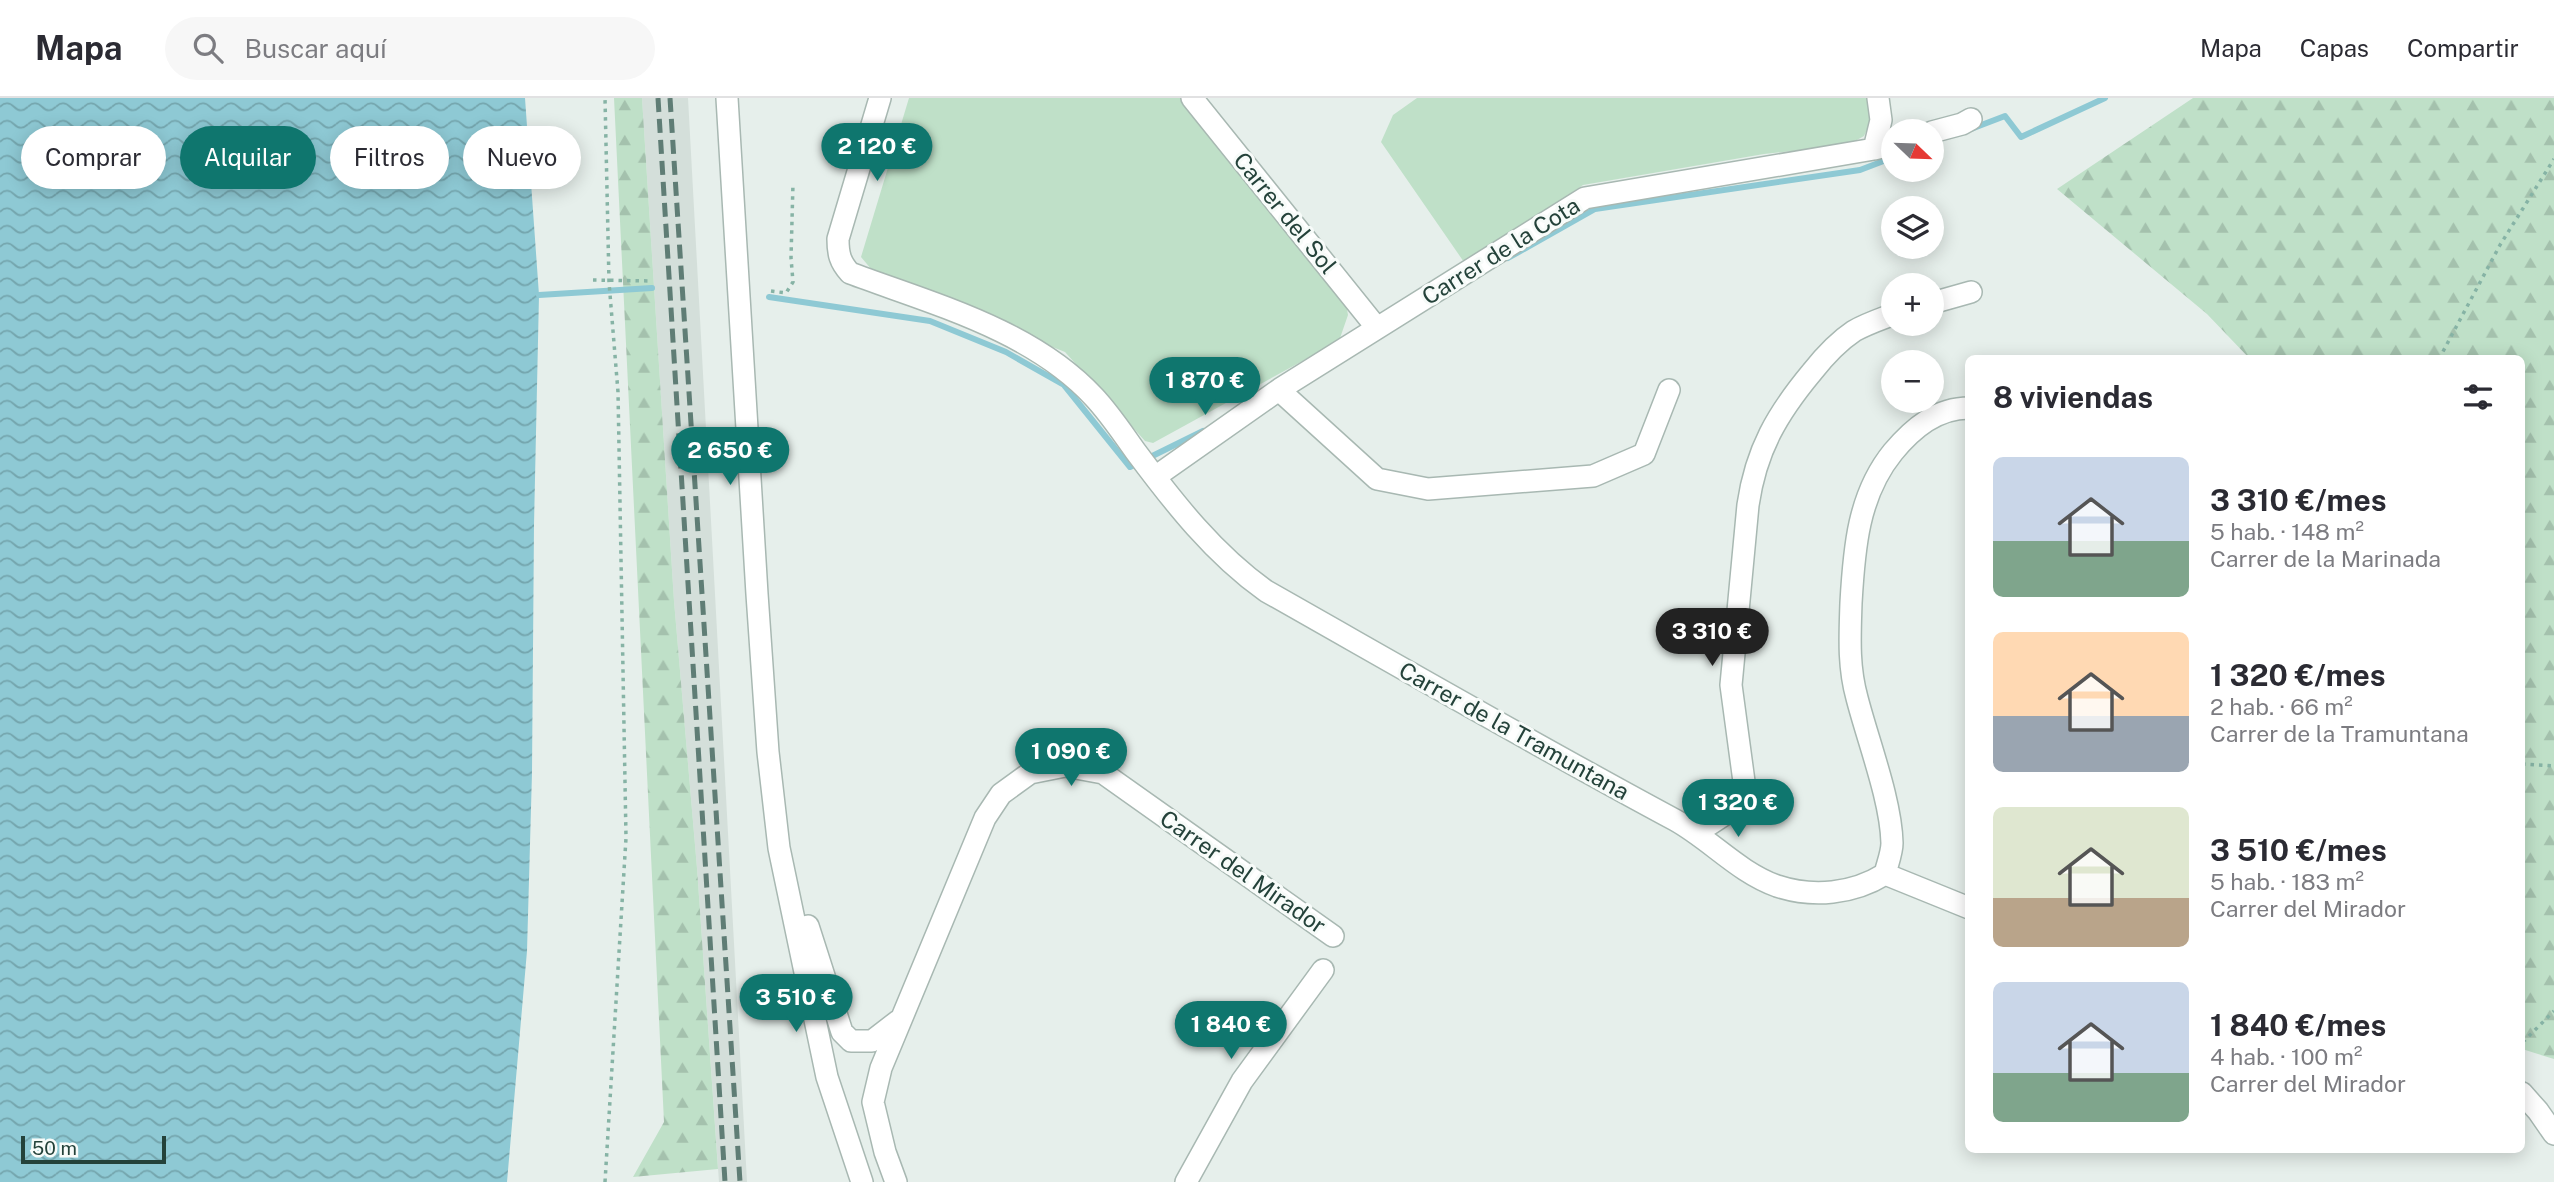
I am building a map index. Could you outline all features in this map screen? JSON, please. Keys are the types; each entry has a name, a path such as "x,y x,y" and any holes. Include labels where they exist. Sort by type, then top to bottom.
{"street":[{"path":"727,98 767,739 783,870 827,1077 862,1182"},
{"name":"Carrer de la Tramuntana","path":"880,98 838,239 841,263 850,273 977,322 1032,349 1075,379 1096,398 1152,473 1220,554 1241,574 1266,591 1493,720 1698,832 1739,867 1779,886 1798,891 1847,890 1885,874"},
{"name":"Carrer del Sol","path":"1192,98 1368,333"},
{"path":"1878,98 1881,120"},
{"path":"1944,129 1971,119"},
{"name":"Carrer de la Cota","path":"1152,473 1279,389 1585,198 1881,147"},
{"path":"1944,300 1971,292"},
{"path":"1698,832 1724,815 1745,789 1731,685 1748,505 1752,475 1761,449 1792,396 1821,360 1853,332 1881,320"},
{"path":"1279,389 1377,479 1428,489 1593,475 1644,454 1669,390"},
{"path":"1965,408 1937,414 1909,433 1880,468 1868,494 1853,559 1850,670 1889,817 1892,845 1885,874 1965,906"},
{"name":"Carrer del Mirador","path":"895,1182 873,1102 881,1068 985,818 1000,794 1030,773 1065,766 1103,773 1333,936"},
{"name":"Carrer del Mirador","path":"783,870 801,902 842,1032 851,1041 872,1041 899,1020"},
{"name":"Carrer del Mirador","path":"1186,1182 1242,1082 1323,971"},
{"path":"2525,1096 2554,1134"}],"path":[{"path":"605,98 609,282 618,392 626,838 605,1182"},
{"path":"2441,355 2500,245 2553,161"},
{"path":"771,292 786,293 793,282 793,183"},
{"path":"593,280 652,281"},
{"path":"2525,764 2554,766"},
{"path":"2525,1040 2554,1011"}],"shaded area":[{"path":"642,98 688,98 747,1182 719,1182 697,868 674,601"}],"green space":[{"path":"614,98 642,98 674,601 697,868 718,1169 633,1177 664,1122"},
{"path":"909,98 1180,98 1346,303 1348,315 1339,341 1153,443 1145,441 1065,352 877,276 861,257"},
{"path":"1417,98 1866,98 1871,104 1873,117 1864,136 1848,145 1764,154 1583,185 1466,265 1381,142 1393,115"},
{"path":"2193,98 2554,98 2554,1059 2525,1050 2525,355 2246,355 2207,314 2057,189"}],"water":[{"path":"0,98 525,98 527,126 463,126 463,189 531,189 539,295 527,951 507,1182 0,1182"}],"waterway":[{"path":"1971,129 2005,116 2021,137 2105,98"},
{"path":"1508,258 1595,209 1860,170 1881,162"},
{"path":"539,295 652,288"},
{"path":"769,297 930,321 1006,352 1064,385 1130,467 1203,431"}],"railway":[{"path":"658,98 725,1182"},
{"path":"670,98 740,1182"}]}
